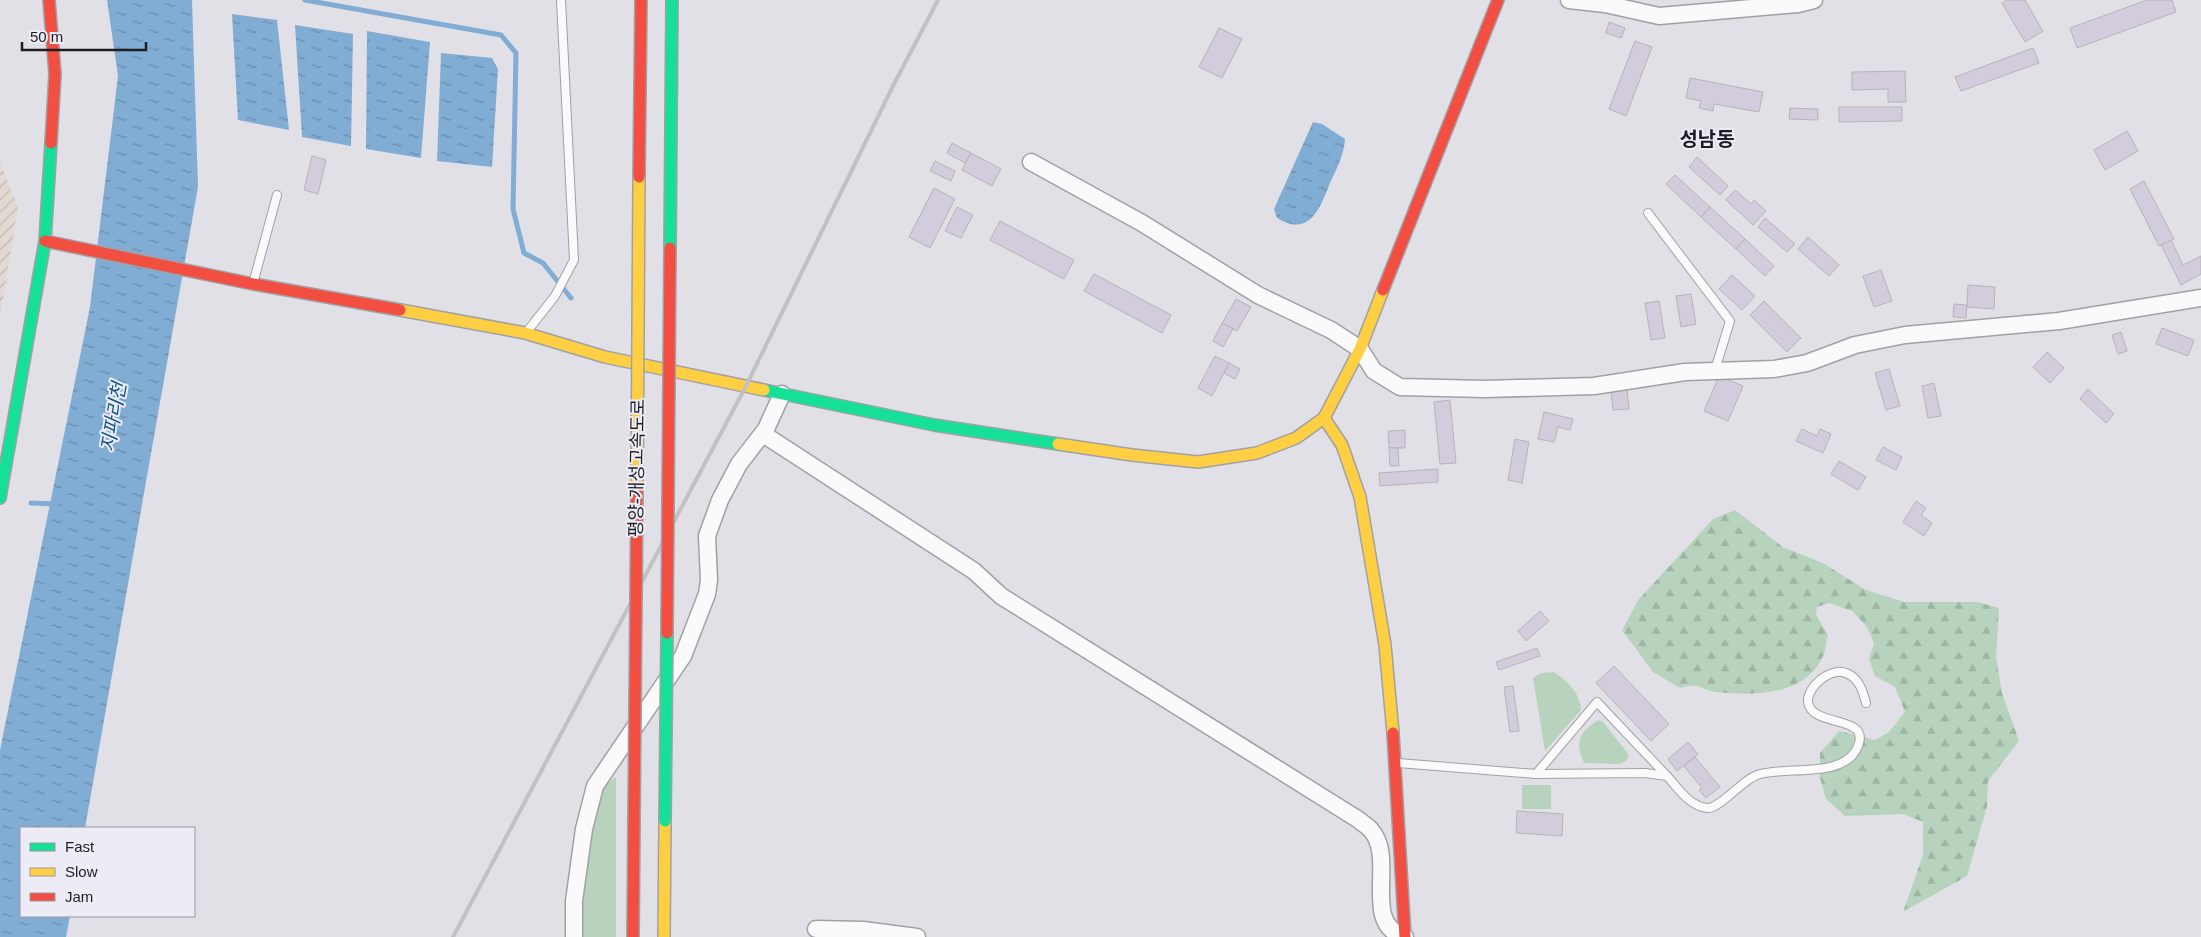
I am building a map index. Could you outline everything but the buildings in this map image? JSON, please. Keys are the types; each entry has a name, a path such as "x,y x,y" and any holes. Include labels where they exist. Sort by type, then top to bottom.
{"main road":[{"path":"0,498 4,448 44,242 55,74 49,0"},
{"name":"평양-개성고속도로","path":"633,937 641,0"},
{"name":"평양-개성고속도로","path":"664,937 672,0"},
{"path":"44,242 253,284 525,333 605,356 934,425 1132,456 1198,462 1256,453 1296,438 1324,418 1360,349 1498,0"},
{"path":"1324,418 1342,445 1360,497 1385,646 1396,763 1405,937"}],"street":[{"path":"1570,0 1605,4 1659,16 1798,4 1814,0"},
{"path":"1031,162 1142,223 1258,295 1331,330 1360,349 1374,371 1400,387 1486,389 1594,386 1685,372 1774,369 1807,364 1855,345 1905,335 2059,321 2199,301"},
{"path":"574,937 574,901 582,838 595,786 686,650 707,594 709,580 707,536 720,500 739,464 762,434 782,394"},
{"path":"762,434 974,572 1001,596 1359,820 1372,831 1378,843 1384,922 1396,934 1405,937"},
{"path":"816,929 863,930 917,937"}],"lane":[{"path":"525,333 555,296 574,260 561,0"},
{"path":"253,284 277,195"},
{"path":"1648,213 1730,321 1715,370"},
{"path":"1536,774 1597,702 1690,802 1708,808 1718,806 1734,789 1757,775 1837,766 1851,758 1859,745 1859,735 1855,728 1845,723 1824,718 1814,712 1808,700 1812,689 1823,678 1835,673 1844,672 1854,678 1862,688 1866,703"},
{"path":"1396,763 1536,774 1645,773 1666,776"}],"shaded area":[{"path":"0,162 18,207 0,317"}],"green space":[{"path":"1735,510 1783,547 1823,563 1866,590 1904,602 1977,602 1999,608 1996,657 2002,693 2019,741 1988,781 1987,806 1967,876 1903,912 1923,855 1923,822 1903,814 1845,816 1826,799 1820,778 1820,753 1839,731 1875,740 1889,732 1905,712 1895,687 1875,676 1869,659 1874,643 1867,627 1852,611 1829,603 1817,607 1816,615 1828,635 1824,654 1816,668 1793,686 1763,693 1717,692 1691,685 1680,688 1653,672 1622,630 1639,599 1713,519"},
{"path":"1554,672 1576,693 1581,710 1545,751 1533,678 1541,673"},
{"path":"1598,720 1603,722 1629,755 1626,761 1620,764 1584,763 1579,744 1580,738 1586,729"},
{"path":"616,777 616,937 581,937 578,913 587,840 600,789"},
{"path":"1522,785 1551,785 1551,809 1522,809"}],"water":[{"name":"지파리천","path":"107,0 192,0 198,187 85,827 20,827 20,917 70,917 66,937 0,937 0,750 90,307 118,76"},
{"path":"232,14 277,20 289,130 238,120"},
{"path":"295,25 353,34 351,146 302,137"},
{"path":"367,31 430,42 421,158 366,149"},
{"path":"441,53 492,58 498,69 492,167 437,161"},
{"path":"1313,122 1322,124 1345,139 1343,151 1338,167 1318,210 1306,222 1298,224 1288,223 1277,218 1274,209"}],"waterway":[{"path":"305,0 501,35 516,53 513,209 524,253 543,263 571,298"},
{"path":"31,503 56,504"}],"railway":[{"path":"453,937 746,386 895,82 938,0"}],"traffic: fast":[{"path":"670,248 672,0"},
{"path":"0,498 45,241 51,143"},
{"path":"764,390 934,425 1058,444"},
{"path":"665,821 667,633"}],"traffic: slow":[{"path":"637,486 639,177"},
{"path":"1058,444 1198,462 1257,453 1296,438 1324,418 1360,349 1383,290"},
{"path":"400,310 525,333 605,357 764,390"},
{"path":"1324,418 1342,445 1360,497 1385,645 1393,733"},
{"path":"664,937 665,821"}],"traffic: jam":[{"path":"49,0 55,74 51,143"},
{"path":"639,177 641,0"},
{"path":"1383,290 1498,0"},
{"path":"45,241 253,284 400,310"},
{"path":"667,633 670,248"},
{"path":"634,820 637,486"},
{"path":"1393,733 1405,937"},
{"path":"633,937 634,820"}],"district":[{"name":"성남동","path":"1707,139"}]}
